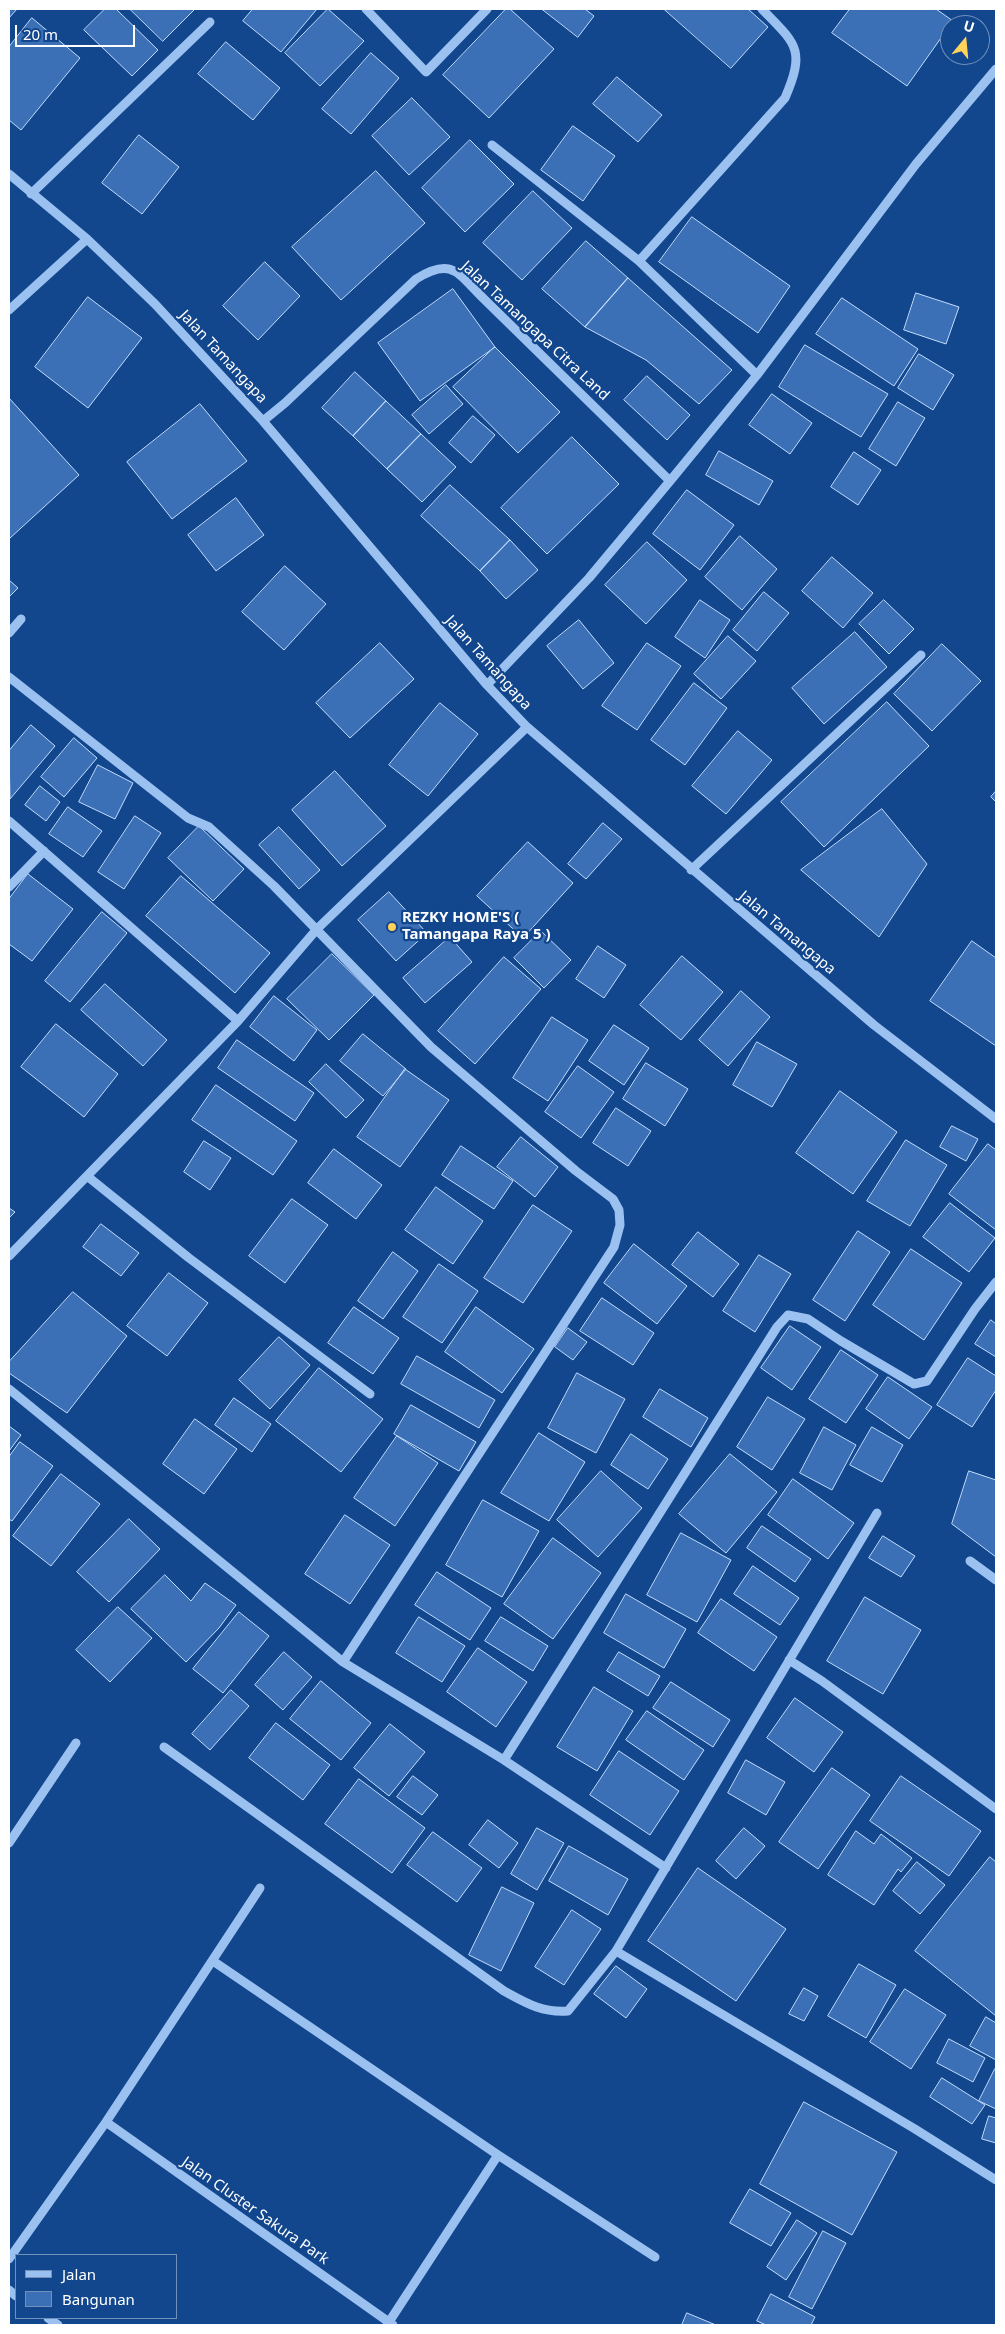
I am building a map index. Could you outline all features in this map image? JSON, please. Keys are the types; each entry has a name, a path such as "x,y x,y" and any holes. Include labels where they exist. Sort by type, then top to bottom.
{"street":[{"path":"366,9 426,72 487,9"},
{"path":"639,261 785,98 797,65 796,52 790,38 762,9"},
{"path":"31,194 210,22"},
{"path":"487,685 589,578 670,481 757,375 916,164 996,69"},
{"path":"492,145 639,261 757,375"},
{"name":"Jalan Tamangapa","path":"9,174 87,239 155,304 263,421 487,685 527,727 691,870 874,1025 996,1119"},
{"path":"9,310 87,239"},
{"name":"Jalan Tamangapa Citra Land","path":"263,421 285,403 416,279 432,270 443,267 454,271 485,300 670,481"},
{"path":"9,633 22,619"},
{"path":"691,870 921,655"},
{"path":"9,677 188,818 209,827 274,886 431,1047 576,1171 613,1199 619,1210 620,1225 614,1247 343,1662"},
{"path":"9,1256 238,1021 317,929 527,727"},
{"path":"9,821 238,1021"},
{"path":"9,887 44,851"},
{"path":"87,1176 189,1258 370,1394"},
{"path":"504,1760 777,1327 788,1315 808,1319 840,1341 914,1384 927,1381 975,1309 996,1282"},
{"path":"9,1389 343,1662 504,1760 666,1868"},
{"path":"164,1747 504,1991 534,2008 552,2012 568,2011 616,1951 877,1512"},
{"path":"970,1560 996,1580"},
{"path":"789,1660 822,1681 996,1809"},
{"path":"9,1843 76,1743"},
{"path":"9,2259 106,2122 260,1888"},
{"path":"616,1951 915,2129 996,2180"},
{"path":"213,1961 498,2154 655,2257"},
{"name":"Jalan Cluster Sakura Park","path":"106,2122 390,2324 498,2154"}],"building":[{"path":"9,9 17,9 9,18"},
{"path":"105,9 116,9 158,50 132,76 84,30"},
{"path":"130,9 195,9 163,41"},
{"path":"253,9 317,9 281,52 243,21"},
{"path":"328,9 364,41 320,86 285,53"},
{"path":"506,9 510,9 554,49 489,118 443,75"},
{"path":"542,9 585,9 594,16 578,37"},
{"path":"664,9 748,9 768,27 731,68"},
{"path":"850,9 936,9 944,15 940,15 940,39 907,86 832,33"},
{"path":"32,18 80,58 21,130 9,120 9,47"},
{"path":"226,42 280,88 253,120 198,74"},
{"path":"371,53 399,78 351,134 322,109"},
{"path":"617,77 662,115 638,142 593,104"},
{"path":"412,98 450,137 409,175 372,136"},
{"path":"573,126 615,156 583,201 541,170"},
{"path":"139,135 179,167 142,214 102,183"},
{"path":"470,140 514,184 465,232 422,188"},
{"path":"376,171 425,223 341,300 292,247"},
{"path":"533,191 572,228 522,280 483,243"},
{"path":"692,217 790,286 758,333 659,262"},
{"path":"586,241 628,278 585,327 542,289"},
{"path":"265,262 300,296 258,340 223,306"},
{"path":"628,278 732,370 699,404 646,360 585,327"},
{"path":"453,289 495,347 420,401 378,343"},
{"path":"916,293 959,307 946,344 904,330"},
{"path":"88,297 142,338 88,408 35,367"},
{"path":"842,298 918,349 894,386 816,334"},
{"path":"805,345 888,394 861,437 779,387"},
{"path":"495,347 560,412 518,453 453,387"},
{"path":"919,354 954,375 933,410 898,388"},
{"path":"355,372 386,401 353,436 322,408"},
{"path":"647,376 690,415 667,440 624,400"},
{"path":"446,385 463,404 429,434 412,415"},
{"path":"772,394 812,423 790,454 749,425"},
{"path":"9,398 79,475 9,539"},
{"path":"386,401 421,434 387,469 353,436"},
{"path":"898,402 925,418 896,466 869,449"},
{"path":"200,404 247,461 172,519 127,462"},
{"path":"473,416 495,435 471,463 449,443"},
{"path":"421,434 456,467 422,502 387,469"},
{"path":"572,437 619,484 547,554 501,508"},
{"path":"719,451 773,481 759,505 706,475"},
{"path":"854,452 881,470 858,505 831,487"},
{"path":"450,485 510,540 480,571 421,516"},
{"path":"687,490 734,525 700,570 653,534"},
{"path":"236,498 264,535 216,571 188,535"},
{"path":"740,536 777,569 742,610 705,577"},
{"path":"510,540 538,570 506,599 480,571"},
{"path":"647,542 687,580 646,624 605,585"},
{"path":"832,557 873,593 843,628 802,591"},
{"path":"285,566 326,604 284,650 242,612"},
{"path":"9,580 18,588 9,597"},
{"path":"764,592 789,613 757,651 733,630"},
{"path":"700,600 730,620 705,658 675,637"},
{"path":"884,600 914,629 889,654 859,624"},
{"path":"579,620 614,663 583,689 547,646"},
{"path":"855,632 887,667 824,724 792,688"},
{"path":"728,636 756,661 721,699 694,674"},
{"path":"380,643 414,679 350,738 316,703"},
{"path":"647,643 681,666 637,730 602,706"},
{"path":"942,644 981,681 932,731 894,694"},
{"path":"694,683 727,708 685,765 651,740"},
{"path":"887,702 929,746 824,847 781,802"},
{"path":"440,703 478,734 428,796 389,765"},
{"path":"31,725 55,746 10,799 9,751"},
{"path":"738,731 772,760 726,814 692,786"},
{"path":"74,738 97,758 64,797 41,777"},
{"path":"98,765 133,783 115,819 79,802"},
{"path":"335,771 386,826 342,866 292,810"},
{"path":"40,786 60,802 46,821 25,805"},
{"path":"996,791 996,802 991,797"},
{"path":"68,807 102,831 83,857 49,834"},
{"path":"882,809 927,864 879,937 801,870"},
{"path":"135,816 161,833 124,889 98,872"},
{"path":"603,823 622,839 586,879 568,864"},
{"path":"199,826 244,869 213,901 168,858"},
{"path":"279,827 320,870 299,889 259,845"},
{"path":"528,842 573,883 523,938 477,896"},
{"path":"28,874 73,909 32,961 9,944 9,899"},
{"path":"181,876 270,953 235,993 146,916"},
{"name":"REZKY HOME'S ( Tamangapa Raya 5 )","path":"389,892 427,933 396,961 358,920"},
{"path":"102,912 127,933 70,1002 45,981"},
{"path":"541,931 571,960 544,988 514,958"},
{"path":"450,937 472,962 425,1003 403,978"},
{"path":"972,941 996,958 996,1046 930,1001"},
{"path":"598,946 626,965 604,998 576,979"},
{"path":"332,954 374,995 329,1040 287,999"},
{"path":"682,956 723,992 681,1040 640,1005"},
{"path":"504,957 541,989 475,1064 438,1031"},
{"path":"105,984 167,1040 143,1066 81,1010"},
{"path":"741,991 770,1017 728,1066 699,1040"},
{"path":"274,996 317,1030 294,1061 250,1027"},
{"path":"552,1017 588,1040 548,1101 513,1078"},
{"path":"56,1024 118,1074 84,1117 21,1067"},
{"path":"614,1025 649,1048 624,1085 589,1061"},
{"path":"363,1034 406,1069 383,1096 340,1061"},
{"path":"237,1040 314,1093 295,1121 218,1068"},
{"path":"757,1042 797,1064 772,1107 733,1085"},
{"path":"646,1063 688,1089 665,1126 623,1099"},
{"path":"326,1064 364,1100 346,1118 309,1082"},
{"path":"578,1066 614,1092 581,1138 545,1112"},
{"path":"405,1069 449,1100 400,1167 357,1137"},
{"path":"216,1085 297,1141 273,1175 192,1120"},
{"path":"840,1091 897,1132 853,1194 796,1153"},
{"path":"616,1108 651,1131 628,1166 593,1143"},
{"path":"952,1126 978,1139 966,1161 940,1147"},
{"path":"521,1137 558,1167 535,1197 497,1167"},
{"path":"906,1140 947,1165 910,1226 867,1201"},
{"path":"204,1141 231,1158 210,1190 184,1172"},
{"path":"988,1144 996,1150 996,1230 949,1194"},
{"path":"461,1146 513,1181 494,1209 442,1175"},
{"path":"334,1149 382,1185 356,1219 308,1183"},
{"path":"436,1187 483,1221 453,1264 405,1230"},
{"path":"292,1199 328,1225 285,1283 249,1256"},
{"path":"950,1203 995,1238 969,1272 923,1237"},
{"path":"533,1205 572,1231 523,1303 484,1278"},
{"path":"9,1208 15,1212 9,1218"},
{"path":"101,1224 139,1253 121,1276 83,1247"},
{"path":"858,1231 890,1252 845,1321 813,1300"},
{"path":"698,1232 739,1264 713,1297 672,1265"},
{"path":"634,1244 687,1286 657,1324 604,1283"},
{"path":"911,1249 962,1283 924,1340 873,1305"},
{"path":"393,1252 418,1271 383,1319 358,1301"},
{"path":"759,1255 791,1274 755,1332 723,1311"},
{"path":"439,1264 478,1291 442,1343 403,1317"},
{"path":"169,1273 208,1303 167,1356 127,1326"},
{"path":"73,1292 127,1336 67,1413 9,1373 9,1362"},
{"path":"602,1298 654,1333 633,1365 580,1331"},
{"path":"354,1307 399,1338 373,1374 328,1343"},
{"path":"476,1307 534,1349 502,1393 445,1352"},
{"path":"991,1320 996,1324 996,1357 975,1344"},
{"path":"790,1326 821,1347 792,1390 761,1368"},
{"path":"568,1328 587,1342 573,1360 555,1347"},
{"path":"279,1337 310,1365 270,1409 239,1380"},
{"path":"841,1350 878,1375 846,1423 809,1399"},
{"path":"417,1356 495,1400 479,1428 401,1384"},
{"path":"968,1358 996,1376 996,1390 972,1427 937,1405"},
{"path":"319,1368 383,1419 341,1472 276,1421"},
{"path":"577,1373 625,1399 596,1453 548,1428"},
{"path":"888,1377 932,1407 909,1439 866,1409"},
{"path":"660,1389 708,1418 691,1447 643,1417"},
{"path":"768,1397 805,1419 772,1470 737,1447"},
{"path":"234,1398 271,1424 252,1452 215,1425"},
{"path":"411,1405 476,1442 459,1471 394,1434"},
{"path":"195,1419 237,1449 204,1494 163,1464"},
{"path":"9,1426 21,1435 9,1451"},
{"path":"824,1427 856,1445 832,1490 800,1473"},
{"path":"872,1427 903,1445 882,1482 850,1465"},
{"path":"539,1433 585,1462 549,1521 501,1493"},
{"path":"631,1434 668,1459 648,1489 611,1465"},
{"path":"397,1436 438,1463 395,1526 354,1498"},
{"path":"20,1442 53,1466 12,1521 9,1519 9,1457"},
{"path":"730,1454 777,1492 726,1553 679,1514"},
{"path":"601,1471 642,1508 598,1557 557,1520"},
{"path":"969,1471 996,1480 996,1557 952,1524"},
{"path":"61,1474 100,1504 51,1566 13,1536"},
{"path":"793,1479 854,1523 828,1559 768,1515"},
{"path":"483,1500 539,1531 502,1597 446,1565"},
{"path":"345,1515 390,1545 350,1604 305,1574"},
{"path":"129,1519 160,1549 109,1602 77,1572"},
{"path":"762,1526 811,1559 795,1582 747,1548"},
{"path":"681,1533 731,1560 697,1622 647,1595"},
{"path":"883,1536 915,1556 901,1577 869,1558"},
{"path":"553,1538 601,1573 553,1639 504,1604"},
{"path":"753,1566 799,1598 780,1625 734,1594"},
{"path":"437,1572 491,1608 470,1640 415,1605"},
{"path":"165,1575 191,1601 205,1583 236,1605 219,1628 186,1662 131,1609"},
{"path":"626,1594 686,1629 664,1668 604,1633"},
{"path":"865,1597 921,1630 883,1694 827,1661"},
{"path":"721,1599 777,1637 754,1671 698,1633"},
{"path":"118,1607 152,1638 110,1682 76,1650"},
{"path":"239,1612 269,1636 223,1693 193,1669"},
{"path":"419,1617 465,1646 442,1682 396,1653"},
{"path":"501,1617 548,1646 533,1671 485,1641"},
{"path":"478,1648 527,1682 496,1727 447,1692"},
{"path":"284,1652 312,1677 283,1710 255,1685"},
{"path":"619,1652 660,1676 648,1696 607,1671"},
{"path":"321,1681 371,1723 341,1760 290,1719"},
{"path":"671,1682 730,1720 713,1747 653,1708"},
{"path":"594,1687 633,1711 597,1771 557,1747"},
{"path":"231,1690 249,1706 210,1750 192,1734"},
{"path":"795,1698 843,1732 814,1772 767,1738"},
{"path":"647,1711 704,1750 684,1780 626,1740"},
{"path":"276,1723 330,1765 303,1800 249,1758"},
{"path":"390,1724 425,1752 389,1796 354,1768"},
{"path":"619,1751 679,1791 650,1835 590,1795"},
{"path":"746,1760 785,1782 766,1815 728,1793"},
{"path":"832,1768 870,1795 818,1869 779,1842"},
{"path":"413,1776 438,1795 422,1815 397,1797"},
{"path":"901,1776 981,1831 949,1876 870,1821"},
{"path":"359,1779 425,1828 392,1873 325,1824"},
{"path":"488,1820 518,1843 499,1868 469,1845"},
{"path":"537,1828 564,1843 537,1890 511,1874"},
{"path":"744,1828 765,1846 736,1879 716,1861"},
{"path":"856,1831 874,1844 881,1834 912,1858 901,1872 898,1869 874,1905 828,1875"},
{"path":"433,1832 482,1868 457,1902 407,1865"},
{"path":"569,1846 628,1879 608,1915 549,1881"},
{"path":"990,1857 996,1862 996,2016 915,1951"},
{"path":"917,1862 945,1885 920,1914 893,1891"},
{"path":"698,1868 786,1929 736,2001 648,1941"},
{"path":"502,1887 534,1903 501,1971 469,1955"},
{"path":"572,1910 601,1929 564,1985 535,1967"},
{"path":"859,1964 896,1985 866,2038 828,2016"},
{"path":"616,1966 647,1989 626,2018 594,1994"},
{"path":"804,1988 818,1996 804,2021 789,2014"},
{"path":"905,1989 946,2015 911,2069 870,2042"},
{"path":"986,2017 996,2023 996,2060 970,2046"},
{"path":"949,2039 985,2058 973,2082 937,2063"},
{"path":"996,2070 996,2109 979,2101"},
{"path":"942,2078 985,2105 972,2124 930,2097"},
{"path":"804,2102 897,2152 852,2235 760,2184"},
{"path":"989,2116 996,2118 996,2143 982,2139"},
{"path":"750,2189 791,2213 771,2246 730,2223"},
{"path":"797,2220 817,2233 786,2280 767,2267"},
{"path":"823,2231 846,2243 812,2309 789,2297"},
{"path":"771,2294 815,2317 811,2325 766,2325 757,2321"},
{"path":"687,2313 716,2325 682,2325"}],"place":[{"name":"REZKY HOME'S ( Tamangapa Raya 5 )","path":"392,927"}]}
